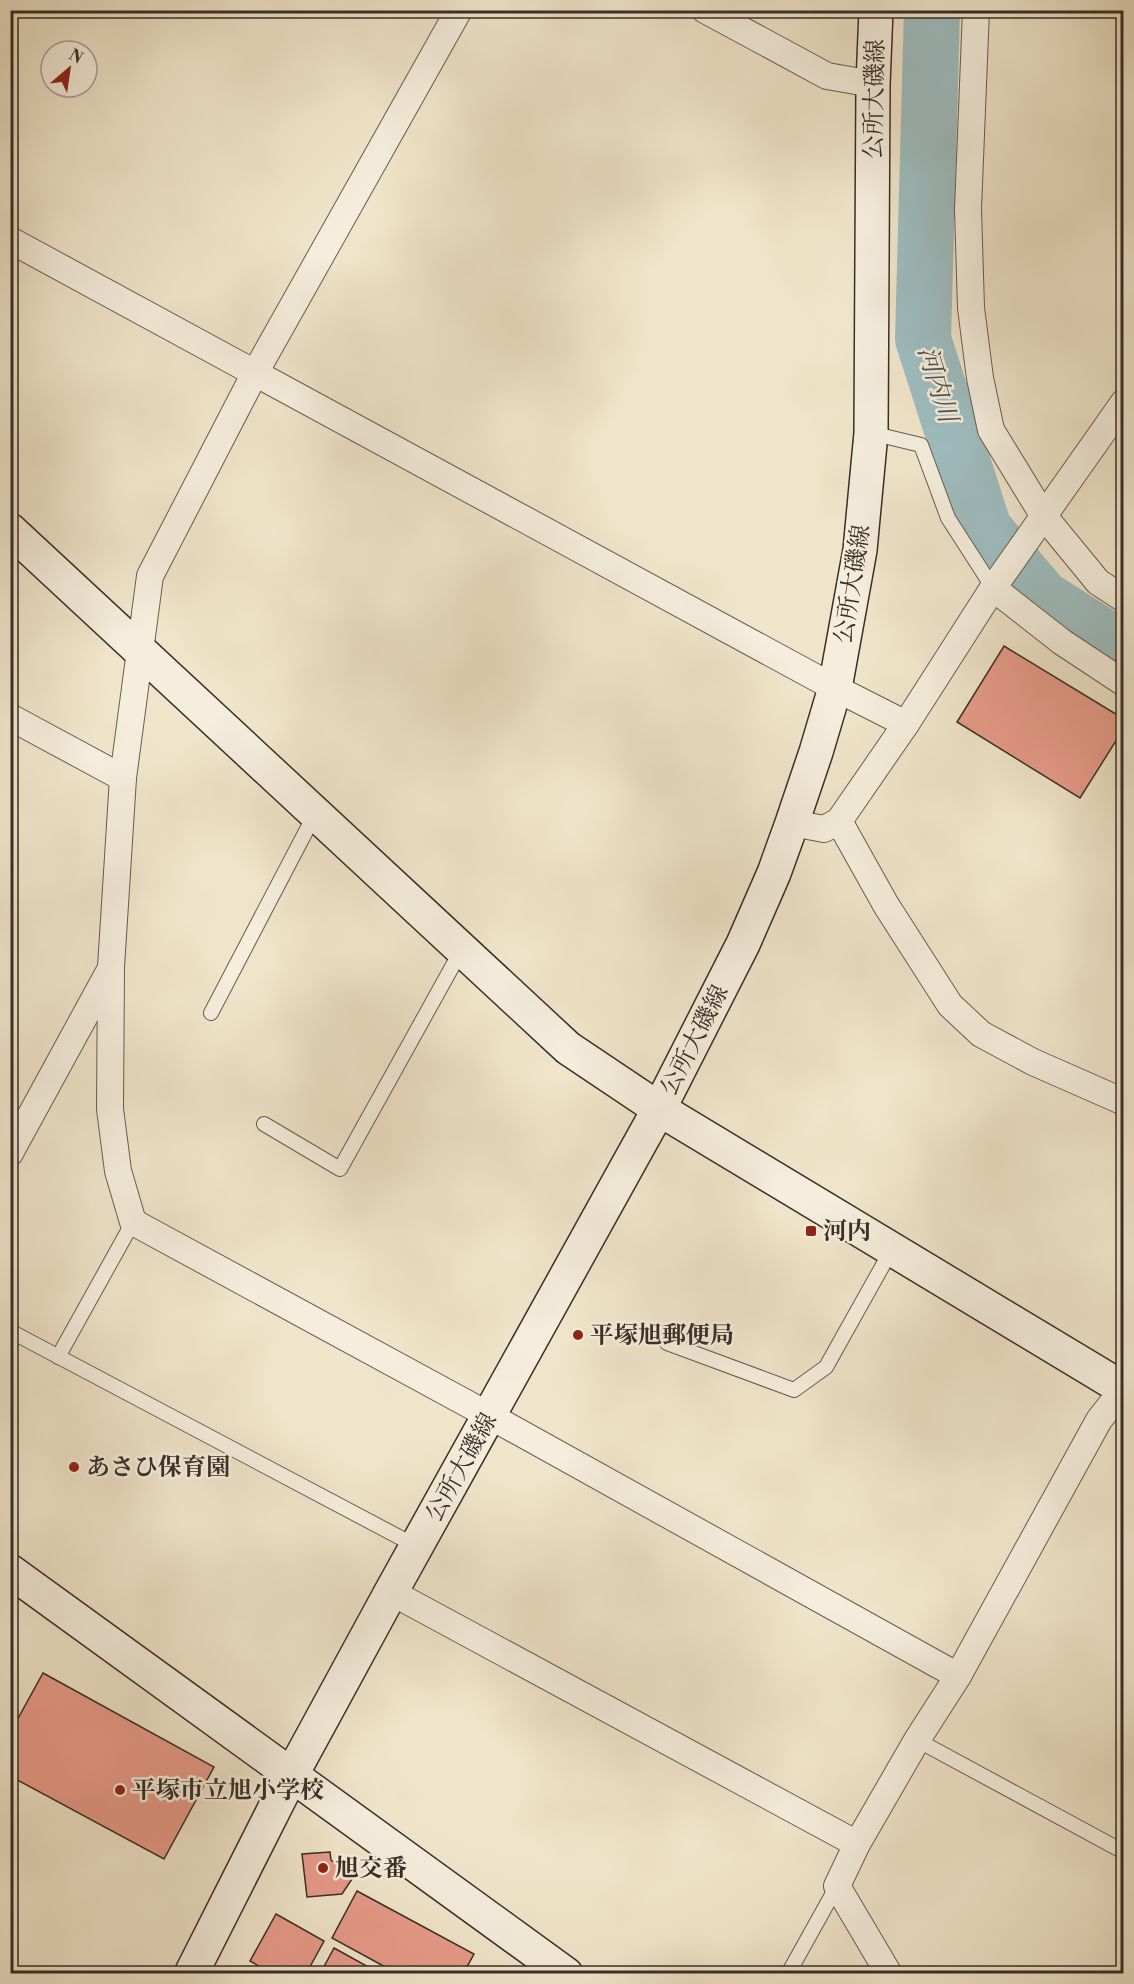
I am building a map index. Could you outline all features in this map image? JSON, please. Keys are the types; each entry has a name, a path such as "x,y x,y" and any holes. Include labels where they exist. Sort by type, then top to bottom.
{"main road":[{"name":"公所大磯線","path":"191,1974 292,1774 659,1109 743,944 774,873 792,824 835,688 860,550 871,433 873,84 876,10"},
{"path":"10,530 568,1048 659,1109 1123,1389"},
{"path":"10,1571 566,1974"}],"street":[{"path":"459,10 255,373 150,576 123,778 111,967 110,1109 118,1171 133,1222 490,1416 958,1676"},
{"path":"705,10 827,76 873,84"},
{"path":"976,10 968,208 970,308 980,378 991,430 1043,515 1098,582 1124,599"},
{"path":"10,240 835,688 906,724"},
{"path":"792,824 824,829 839,821 906,724 993,588 1124,402"},
{"path":"993,588 1062,642 1124,683"},
{"path":"10,717 123,778"},
{"path":"839,821 886,905 950,1005 981,1034 1033,1062 1124,1102"},
{"path":"10,1154 111,967"},
{"path":"889,1974 837,1886 857,1844 917,1740 958,1676 1099,1420 1123,1389"},
{"path":"392,1592 857,1844"}],"lane":[{"path":"871,433 921,445 948,518 993,588"},
{"path":"211,1013 316,812"},
{"path":"264,1125 340,1169 462,949"},
{"path":"58,1357 133,1222"},
{"path":"667,1343 794,1390 826,1367 892,1249"},
{"path":"10,1331 416,1546"},
{"path":"917,1740 1124,1852"},
{"path":"788,1974 837,1886"}],"building":[{"path":"1004,646 1124,719 1124,728 1080,798 957,722"},
{"path":"43,1673 214,1767 164,1859 10,1776 10,1733"},
{"name":"旭交番","path":"330,1852 331,1860 354,1876 342,1894 307,1897 302,1854"},
{"path":"357,1891 474,1954 463,1974 398,1974 332,1938"},
{"path":"276,1914 324,1941 306,1974 273,1974 250,1961"},
{"path":"334,1948 374,1970 372,1974 320,1974"}],"waterway":[{"name":"河内川","path":"932,10 923,339 984,529 1042,598 1124,650"}],"place":[{"name":"河内","path":"811,1231"},
{"name":"平塚旭郵便局","path":"578,1335"},
{"name":"あさひ保育園","path":"74,1467"},
{"name":"平塚市立旭小学校","path":"120,1790"},
{"name":"旭交番","path":"323,1868"}]}
